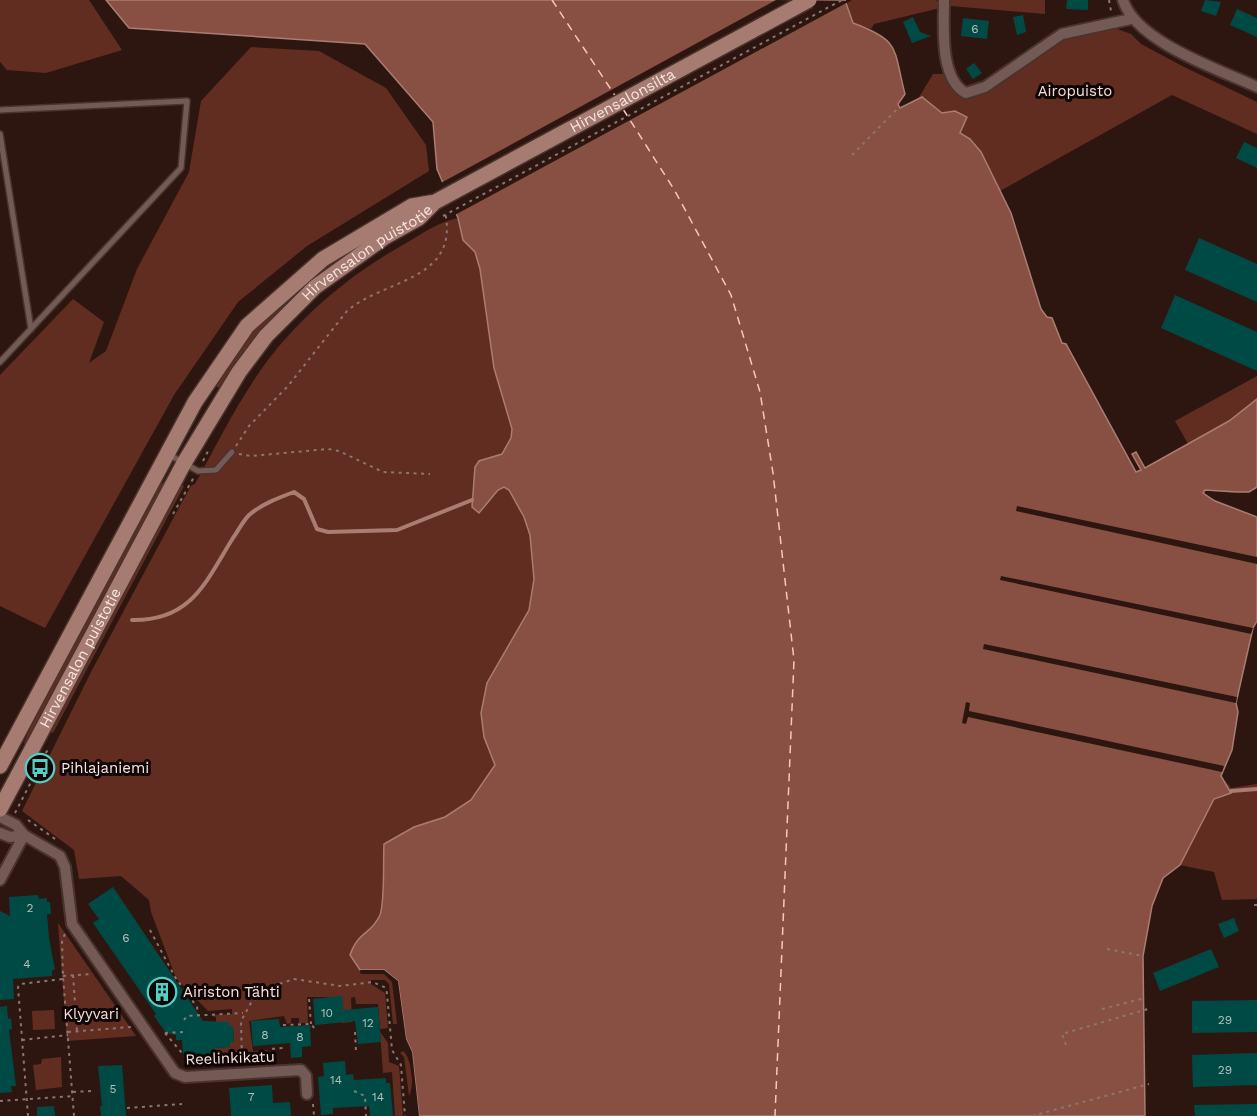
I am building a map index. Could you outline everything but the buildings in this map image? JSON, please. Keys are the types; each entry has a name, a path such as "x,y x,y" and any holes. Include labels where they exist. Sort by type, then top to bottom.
{"main road":[{"name":"Hirvensalonsilta","path":"440,206 809,0"},
{"name":"Hirvensalon puistotie","path":"0,766 195,402 247,326 281,294 323,259 344,245 411,206 440,206"},
{"name":"Hirvensalon puistotie","path":"8,811 184,463 239,372 266,336 294,305 338,268 385,237 440,206"}],"street":[{"path":"944,0 944,44 947,64 958,86 966,93 985,87 1062,34 1131,19"},
{"path":"1123,0 1131,19 1160,42 1257,87"},
{"name":"Reelinkikatu","path":"0,817 16,825 24,835 60,856 65,867 72,924 175,1073 185,1077 301,1070 306,1076 307,1094"},
{"name":"Reelinkikatu","path":"0,833 10,837 24,835"},
{"path":"0,880 24,835"}],"lane":[{"path":"0,110 187,101 181,168 0,362"},
{"path":"0,134 31,329"},
{"path":"167,454 198,471 216,470 232,453"}],"path":[{"path":"443,216 842,0"},
{"path":"1108,0 1112,15"},
{"path":"852,155 899,107"},
{"path":"430,474 383,472 339,451 328,449 251,456 232,453 249,426 282,392 347,311 359,301 406,282 430,267 448,233 440,206"},
{"path":"198,471 211,446"},
{"path":"8,811 66,846"},
{"path":"150,930 175,977 197,1007 198,1016"},
{"path":"66,932 62,940 63,978 74,1116"},
{"path":"1107,949 1143,956"},
{"path":"28,1116 18,987 20,984 96,973"},
{"path":"73,975 77,1031"},
{"path":"242,1064 240,1027 244,1013 265,990 285,980 314,981 340,986 379,983 386,988 392,1050 401,1065 405,1116"},
{"path":"1102,1009 1145,998"},
{"path":"309,999 311,1024 316,1030"},
{"path":"1066,1045 1062,1034 1148,1009"},
{"path":"184,1020 187,1016 244,1013"},
{"path":"283,1025 311,1024"},
{"path":"22,1040 77,1031 132,1027"},
{"path":"183,1032 165,1033 183,1057 242,1057"},
{"path":"355,1032 356,1052"},
{"path":"270,1062 270,1048 284,1048"},
{"path":"199,1058 200,1066"},
{"path":"261,1062 278,1061"},
{"path":"231,1064 252,1063"},
{"path":"195,1066 210,1066"},
{"path":"1032,1116 1149,1084"},
{"path":"0,1101 91,1091"},
{"path":"354,1091 365,1096 366,1116"},
{"path":"127,1108 182,1104"}],"green space":[{"path":"0,0 89,0 122,50 46,73 7,70 0,62"},
{"path":"852,0 936,0 940,8 874,24 871,29 853,23 847,3"},
{"path":"951,0 1045,0 1045,14 951,6"},
{"name":"Airopuisto","path":"1112,27 1131,34 1141,44 1257,102 1257,134 1172,95 1000,191 966,173 955,111 942,113 925,98 918,99 933,74 944,74 960,94 968,99 994,87 1065,38"},
{"path":"251,47 319,51 386,88 426,145 429,171 307,246 238,302 174,395 45,628 0,606 0,375 73,299 104,322 89,363 106,351 137,269 189,172 201,101"},
{"path":"458,218 460,230 530,264 539,713 357,966 361,974 384,974 392,982 397,1024 393,1024 389,984 385,980 371,980 371,984 385,993 388,1028 380,1029 378,1004 356,1004 355,997 351,998 352,1022 341,1023 342,997 307,997 308,1023 299,1023 299,1018 291,1018 291,1023 287,1024 284,1016 249,1021 253,1051 268,1050 268,1060 249,1061 246,1053 246,1061 205,1064 205,1061 235,1058 221,1055 210,1058 215,1048 230,1047 230,1042 234,1041 233,1026 229,1026 229,1022 216,1023 216,1017 211,1015 232,1014 232,1009 208,1011 176,978 151,912 149,900 121,876 79,879 74,850 22,811 91,672 182,502 270,357 321,303 360,272 428,230"},
{"path":"319,268 323,272 267,327 219,388 216,386 246,337"},
{"path":"1257,376 1257,487 1238,492 1205,490 1204,495 1233,508 1222,510 1166,476 1191,449 1175,421"},
{"path":"167,481 27,745 24,743 38,708 154,490"},
{"path":"180,484 184,486 53,733 50,732"},
{"path":"1222,772 1221,776 1231,788 1257,784 1257,899 1222,900 1214,872 1180,865 1164,878 1156,892 1149,836"},
{"name":"Klyyvari","path":"58,923 136,1036 67,1041"},
{"path":"54,1010 55,1029 33,1030 32,1011"},
{"path":"380,1032 388,1043 389,1062 399,1066 403,1116 395,1116 392,1072 383,1073"},
{"path":"403,1051 409,1060 412,1073 409,1096 404,1057 400,1053"},
{"path":"61,1057 62,1087 36,1090 33,1065 41,1064 42,1059"}],"shaded area":[{"path":"106,0 845,0 853,23 880,35 893,48 905,94 898,104 900,108 922,97 942,113 955,111 967,117 960,133 970,139 981,152 1011,213 1041,309 1047,317 1052,318 1062,343 1066,344 1136,472 1141,470 1132,454 1136,452 1145,468 1229,421 1257,399 1257,487 1249,492 1205,490 1203,493 1215,501 1257,517 1257,621 1253,628 1236,703 1238,712 1232,750 1221,776 1231,793 1214,799 1180,865 1163,878 1152,906 1143,956 1145,1116 419,1116 412,1052 406,1039 398,981 384,970 360,970 350,955 357,941 373,926 382,909 384,844 414,827 445,817 471,800 495,765 484,737 481,713 487,683 529,610 534,579 530,535 524,517 509,490 504,487 498,490 479,513 472,507 475,467 479,461 502,454 511,438 512,429 494,368 480,269 475,252 463,240 458,218 437,169 433,122 365,44 129,28"}],"pier":[{"path":"776,0 850,1 453,216 439,184"},
{"path":"1017,506 1257,557 1257,564 1016,511"},
{"path":"1001,576 1253,628 1251,634 1000,580"},
{"path":"984,644 1237,697 1236,703 983,649"},
{"path":"966,702 970,703 969,711 1224,766 1222,772 968,717 966,724 962,723"},
{"path":"360,970 384,970 398,981 406,1039 412,1052 419,1116 416,1116 409,1053 403,1039 395,983 383,973 361,973"}],"waterway":[{"path":"132,620 152,619 169,614 183,606 205,583 249,515 265,504 294,492 304,499 317,529 328,532 397,530 472,500"},
{"path":"1231,791 1257,789"}],"ferry route":[{"path":"552,0 616,97"},
{"path":"623,109 675,191 731,295 760,392 773,473 794,660 775,1116"}],"place":[{"name":"Pihlajaniemi","path":"40,768"},
{"name":"Airiston Tähti","path":"162,992"}]}
